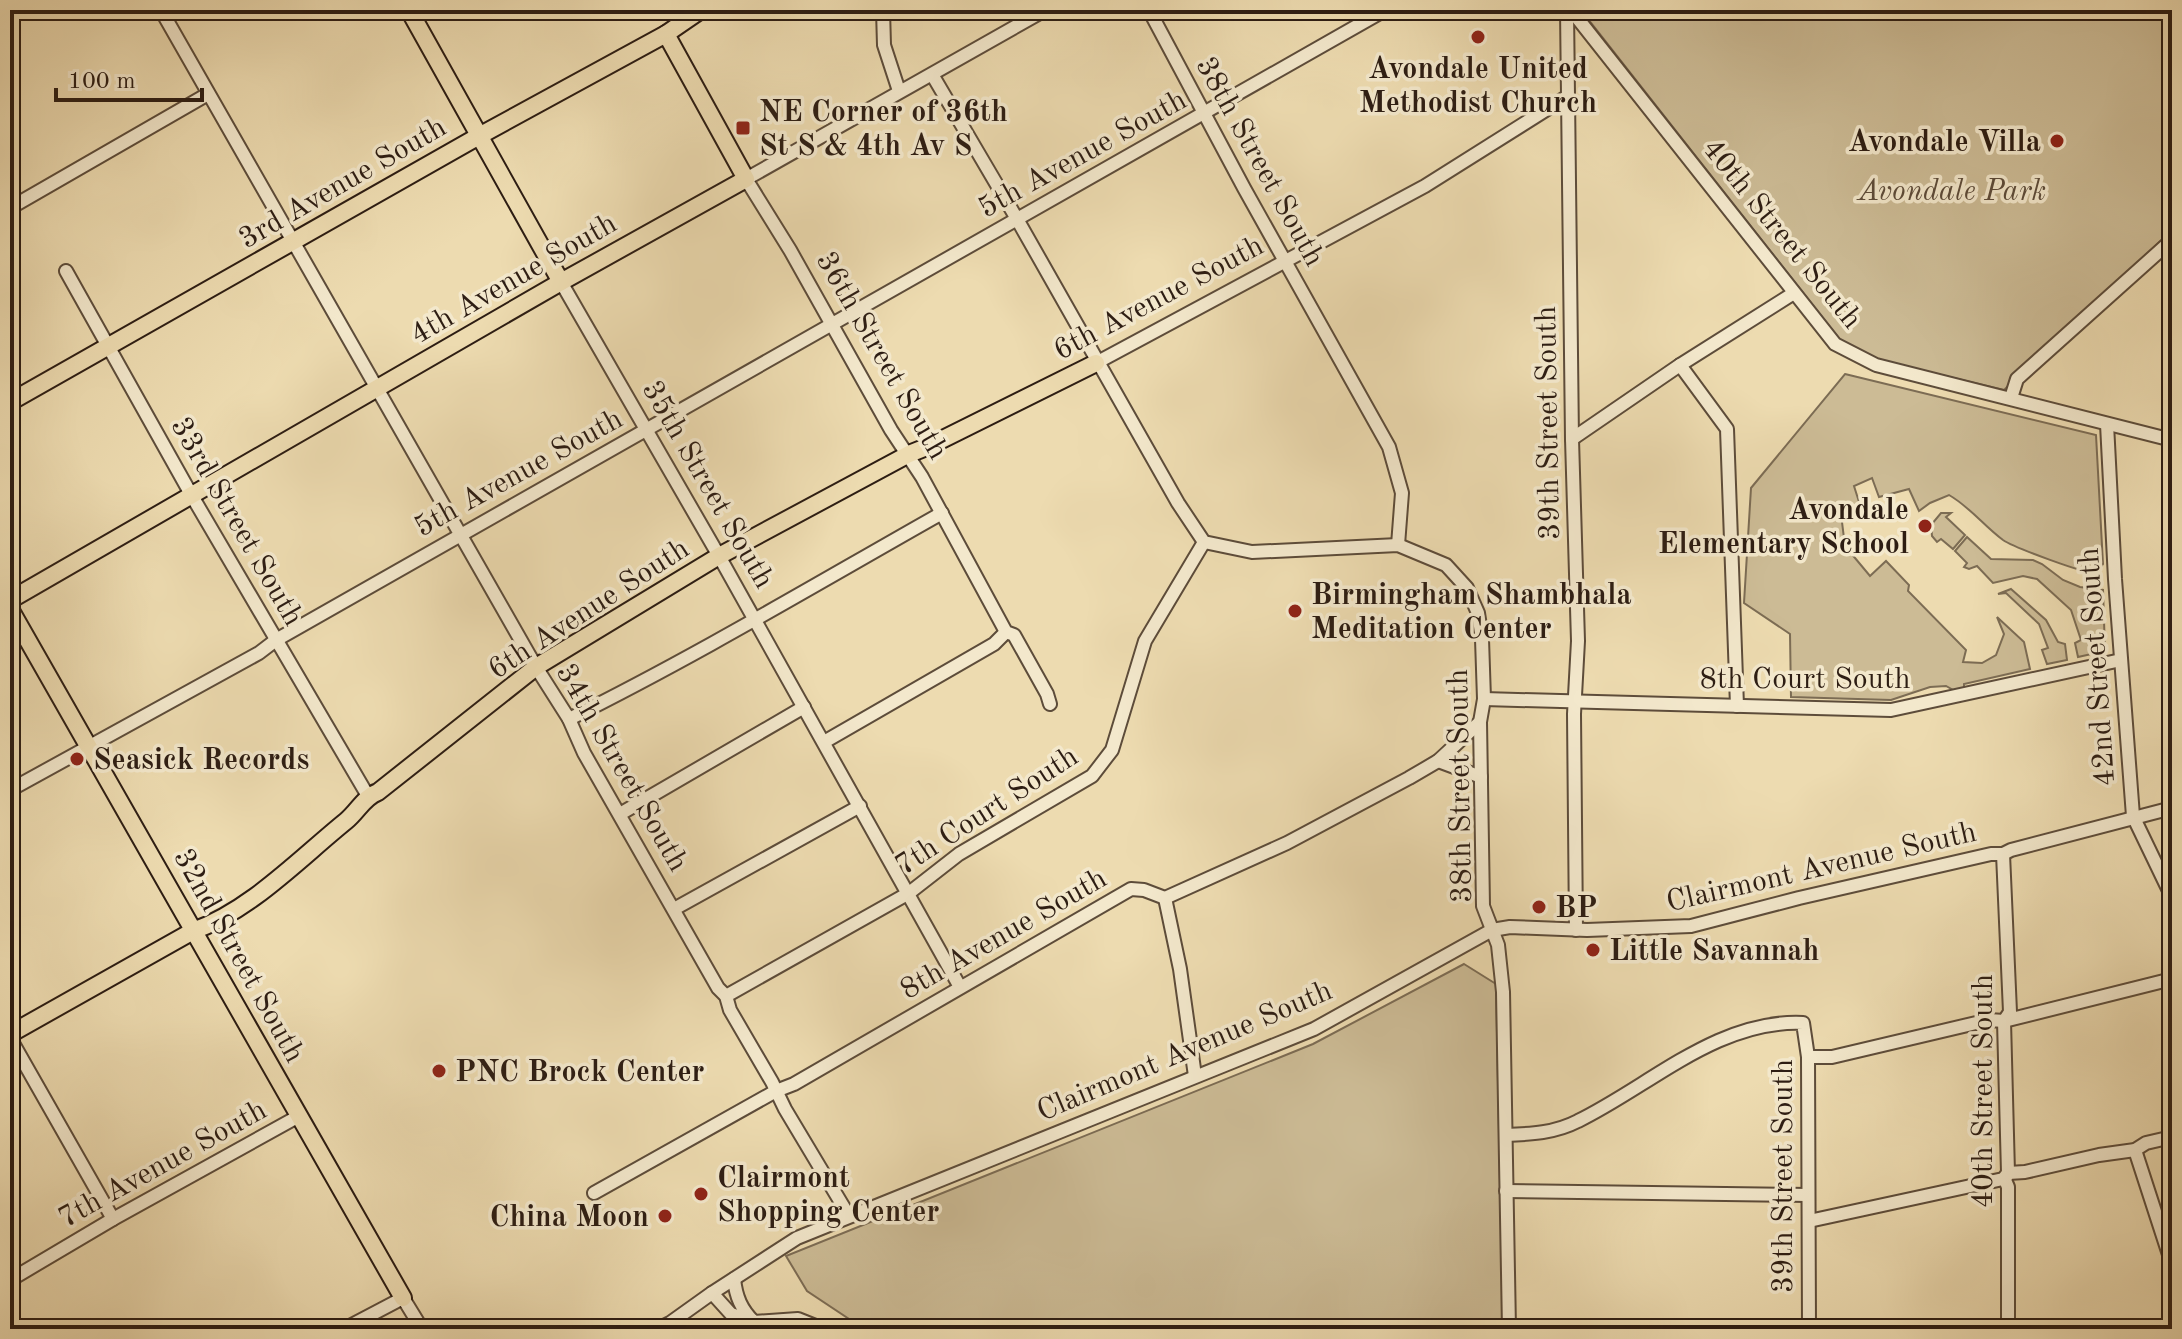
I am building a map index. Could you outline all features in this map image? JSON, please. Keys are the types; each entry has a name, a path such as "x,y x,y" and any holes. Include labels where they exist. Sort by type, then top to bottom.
{"main road":[{"name":"35th Street South","path":"409,10 561,282"},
{"name":"3rd Avenue South","path":"10,402 479,136 666,34 701,10"},
{"name":"36th Street South","path":"666,34 746,179"},
{"name":"4th Avenue South","path":"10,600 561,282 746,179"},
{"name":"6th Avenue South","path":"10,1036 193,931 213,923 255,896 355,813 368,796 378,792 536,667 719,556 909,454 1096,363"},
{"name":"32nd Street South","path":"10,609 403,1298"}],"street":[{"name":"34th Street South","path":"161,10 536,667 569,719 584,753 718,988 726,996 730,1010 849,1216"},
{"path":"883,10 884,45 899,91"},
{"name":"4th Avenue South","path":"746,179 1045,10"},
{"name":"38th Street South","path":"1149,10 1244,188 1389,447 1402,493 1398,545 1446,565 1467,588 1478,613 1484,699 1480,722 1483,906 1498,945 1503,992 1509,1329"},
{"name":"5th Avenue South","path":"10,790 259,653 276,640 461,533 1384,10"},
{"name":"39th Street South","path":"1569,10 1572,439 1578,626 1576,930"},
{"name":"40th Street South","path":"1569,10 1835,344 1876,365 2172,440"},
{"path":"933,76 1090,347 1096,363 1204,542 1252,552 1398,545"},
{"path":"10,208 208,94"},
{"name":"6th Avenue South","path":"1096,363 1425,186 1568,96"},
{"name":"36th Street South","path":"746,179 790,250 891,430 909,454 1006,632 1014,635 1050,704"},
{"path":"2011,398 2017,379 2172,240"},
{"name":"33rd Street South","path":"66,271 192,496 368,796"},
{"name":"35th Street South","path":"561,282 719,556 960,987"},
{"path":"1572,439 1680,365 1794,293"},
{"path":"1680,365 1727,429 1737,706"},
{"name":"42nd Street South","path":"2107,424 2133,816 2172,897"},
{"path":"569,719 755,620 942,513"},
{"name":"7th Court South","path":"726,996 909,893 959,854 1092,776 1112,750 1145,641 1204,542"},
{"path":"824,742 994,644 1006,632"},
{"name":"8th Court South","path":"1484,699 1901,709 2121,660"},
{"path":"620,814 804,707"},
{"path":"1195,1076 1180,969 1165,898 1287,843 1438,761 1480,722"},
{"path":"1438,761 1481,777"},
{"path":"674,909 860,806"},
{"name":"Clairmont Avenue South","path":"667,1327 712,1293 797,1238 1314,1029 1492,930 1510,927 1650,930 1691,926 1799,898 1991,854 2003,854 2133,816 2172,808"},
{"name":"40th Street South","path":"2003,854 2010,1012 2004,1021 2008,1329"},
{"name":"8th Avenue South","path":"594,1193 776,1091 794,1084 1131,889 1165,898"},
{"path":"1808,1057 1832,1057 1989,1020 2004,1021 2172,979"},
{"name":"39th Street South","path":"1506,1135 1545,1133 1577,1122 1696,1051 1747,1031 1782,1022 1803,1023 1808,1057 1809,1329"},
{"path":"10,1036 113,1219"},
{"name":"7th Avenue South","path":"10,1280 299,1116"},
{"path":"1809,1221 2003,1179 2008,1173 2135,1150 2146,1143 2172,1137"},
{"path":"2135,1150 2172,1264"},
{"path":"1506,1191 1807,1195"},
{"path":"734,1279 736,1295 754,1322"},
{"path":"712,1293 731,1314 754,1322 798,1319 823,1329"},
{"path":"344,1329 403,1298"},
{"name":"32nd Street South","path":"403,1298 422,1329"}],"green space":[{"name":"Avondale Park","path":"1581,10 2172,10 2172,230 2004,390 1874,359 1841,341"},
{"name":"Avondale Elementary School","path":"1845,374 2096,435 2103,564 2097,573 2010,544 1949,495 1919,511 1909,489 1879,497 1872,478 1854,486 1861,508 1851,511 1842,522 1845,546 1870,576 1886,561 1909,585 1908,591 1966,650 1963,662 1982,663 1996,655 2004,634 1997,617 2024,642 2030,669 1964,684 1964,690 1955,691 1946,686 1930,687 1891,700 1791,697 1790,634 1744,603 1751,488"},
{"path":"1941,513 1951,513 1946,517 1965,535 1953,549 1941,539 1937,542 1932,536 1931,525"},
{"path":"1967,537 1991,559 2033,560 2063,580 2080,587 2103,590 2105,651 2078,657 2075,643 2081,640 2071,610 2037,579 2023,576 1993,583 1977,566 1964,567 1967,563 1955,551"},
{"path":"2011,589 2046,620 2058,642 2065,644 2067,660 2047,664 2042,650 2048,648 2039,624 2006,593 1998,594"},
{"path":"1464,964 1496,984 1503,1329 857,1329 849,1319 807,1291 786,1256 1313,1044"}],"place":[{"name":"Avondale United Methodist Church","path":"1478,37"},
{"name":"NE Corner of 36th St S & 4th Av S","path":"743,128"},
{"name":"Avondale Villa","path":"2057,141"},
{"name":"Avondale Elementary School","path":"1925,526"},
{"name":"Birmingham Shambhala Meditation Center","path":"1295,611"},
{"name":"Seasick Records","path":"77,759"},
{"name":"BP","path":"1539,907"},
{"name":"Little Savannah","path":"1593,950"},
{"name":"PNC Brock Center","path":"439,1071"},
{"name":"Clairmont Shopping Center","path":"701,1194"},
{"name":"China Moon","path":"665,1216"}]}
